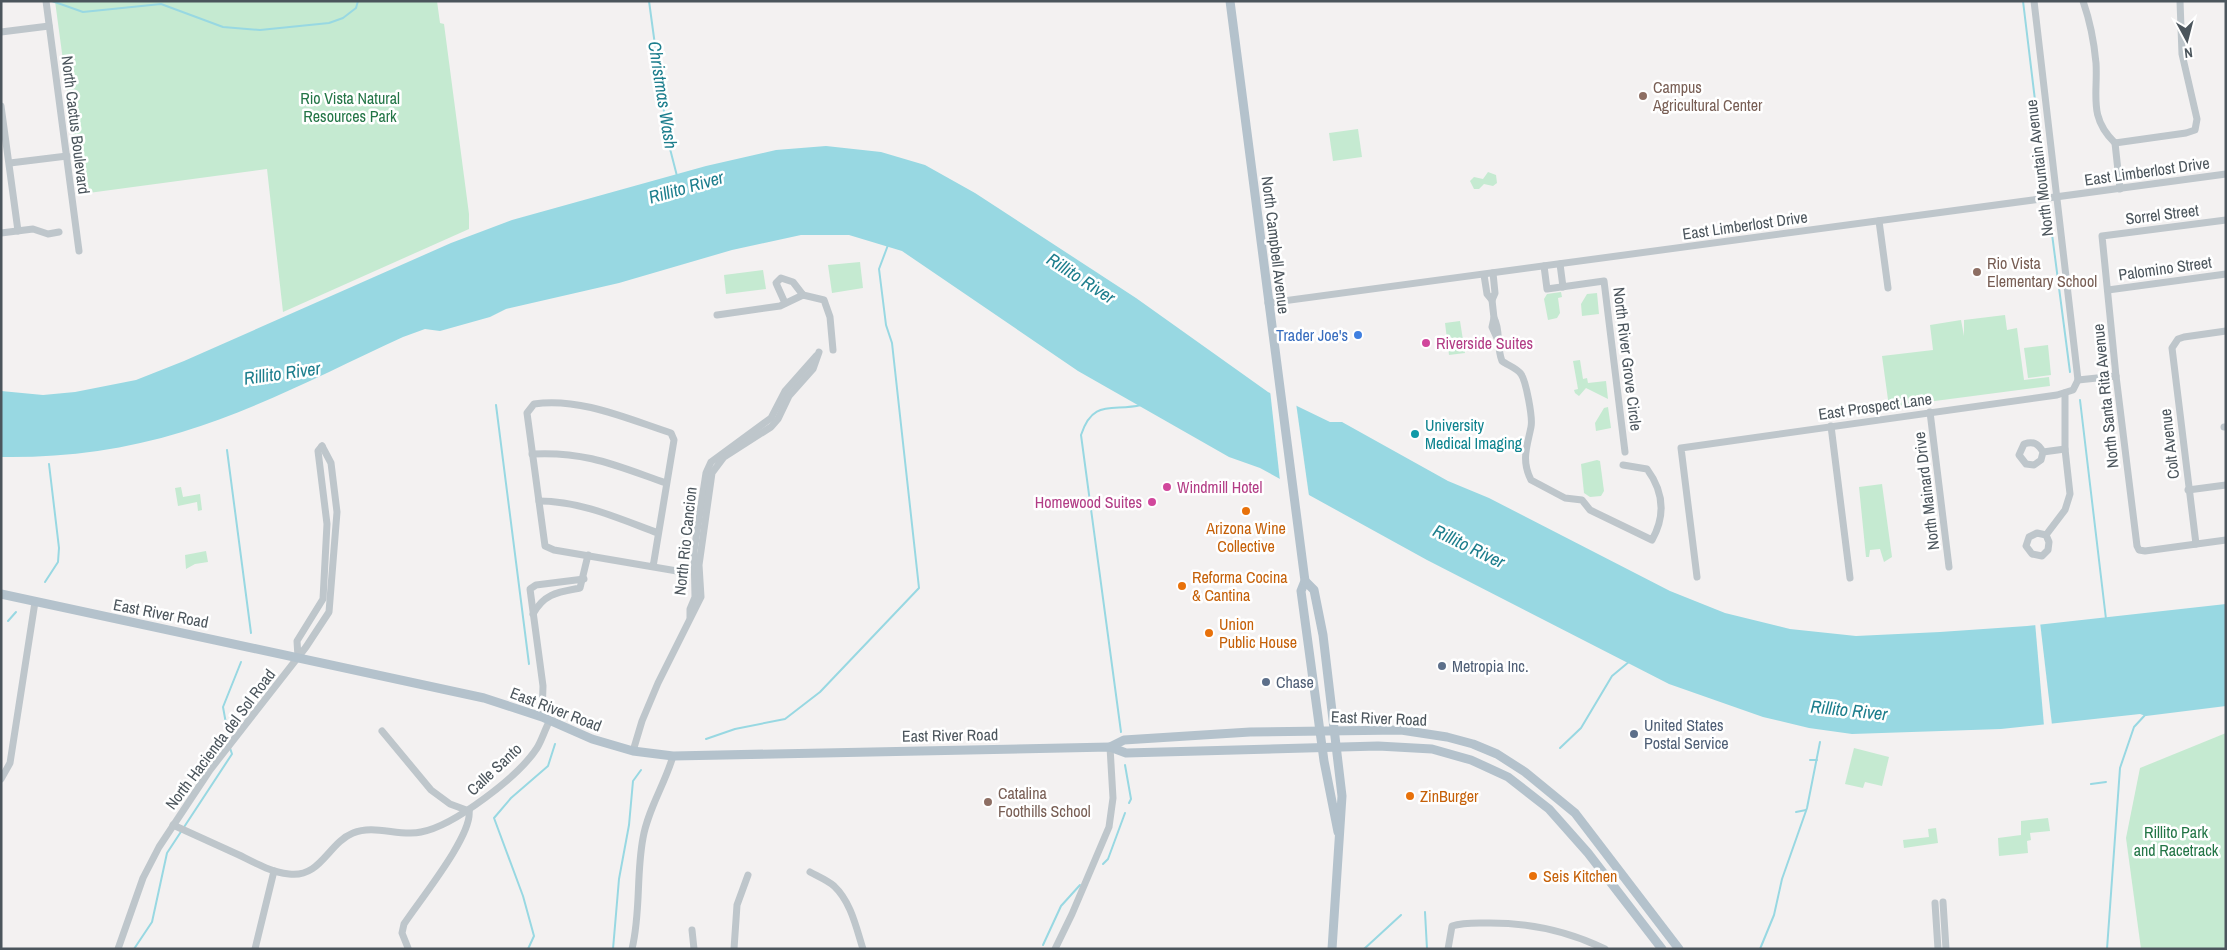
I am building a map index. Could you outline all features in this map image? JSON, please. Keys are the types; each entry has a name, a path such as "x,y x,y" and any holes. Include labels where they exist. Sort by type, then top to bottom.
{"main road":[{"name":"North Campbell Avenue","path":"1230,1 1305,581 1301,591 1322,748 1338,832"},
{"name":"North Campbell Avenue","path":"1305,581 1314,590 1323,635 1338,747 1342,796 1338,832 1332,949"},
{"name":"East River Road","path":"1,594 484,698 546,719 592,739 633,751 673,756 1110,747 1126,753 1378,746 1432,749 1471,760 1508,777 1549,809 1662,949"},
{"name":"East River Road","path":"1110,747 1124,740 1241,733 1401,730 1438,735 1472,744 1497,754 1516,765 1548,789 1575,814 1675,947"}],"street":[{"name":"North Cactus Boulevard","path":"46,1 79,252"},
{"name":"North Mountain Avenue","path":"2034,1 2078,380"},
{"path":"2083,1 2091,27 2096,62 2096,110 2102,131 2115,142 2120,189"},
{"path":"2115,142 2186,133 2195,130 2197,119 2182,54 2180,1"},
{"path":"1,32 49,26"},
{"path":"2,108 18,231"},
{"path":"10,163 67,156"},
{"name":"East Limberlost Drive","path":"1268,304 2226,174"},
{"name":"Sorrel Street","path":"2102,236 2226,220"},
{"path":"1879,221 1888,288"},
{"path":"1,233 33,229 48,234 59,232"},
{"name":"North Santa Rita Avenue","path":"2102,236 2116,376 2136,542 2141,551 2196,544"},
{"path":"1560,264 1563,287"},
{"name":"North River Grove Circle","path":"1544,266 1547,289 1604,281 1625,452"},
{"path":"1493,274 1495,292 1492,300 1494,318 1499,329 1497,338 1502,360 1520,372 1525,384 1531,426 1526,439 1525,462 1533,482 1565,498 1582,500 1590,510 1652,540 1660,526 1661,504 1658,484 1647,469 1635,469 1623,465"},
{"name":"Palomino Street","path":"2108,290 2226,274"},
{"path":"1484,275 1487,294 1492,300"},
{"path":"785,303 776,283 781,278 793,282 803,295"},
{"path":"717,315 780,306 803,295 824,300 830,317 833,350"},
{"name":"Colt Avenue","path":"2196,544 2172,352 2175,342 2184,337 2226,331"},
{"name":"North Rio Cancion","path":"633,751 644,716 701,597 700,565 712,473 724,457 771,427 778,419 790,396 813,369 819,352 786,391 771,418 711,462 706,473 694,551 695,597 690,609 690,617"},
{"path":"2078,380 2116,376"},
{"name":"East Prospect Lane","path":"1697,577 1681,448 2065,393 2073,390 2078,380"},
{"path":"2046,534 2066,510 2070,494 2065,449 2065,393"},
{"path":"653,567 674,440 671,433 604,411 550,402 534,404 527,413 544,546 554,550 588,555 653,567 677,571"},
{"name":"North Mainard Drive","path":"1930,412 1949,567"},
{"path":"1831,426 1850,578"},
{"name":"North Hacienda del Sol Road","path":"118,949 143,878 158,846 210,770 298,657 330,612 337,512 331,463 322,446 318,451 327,524 323,599 298,641 298,657"},
{"path":"2042,452 2065,449"},
{"path":"532,454 560,452 593,457 666,483"},
{"path":"2188,490 2226,485"},
{"path":"539,501 557,501 598,511 658,533"},
{"path":"2196,544 2226,540"},
{"path":"533,614 538,604 549,594 580,588 584,579 588,555"},
{"path":"546,719 544,686 530,589 536,585 584,579"},
{"path":"1,779 10,763 34,602"},
{"name":"Calle Santo","path":"173,825 274,871 298,874 309,871 320,864 345,837 355,832 367,830 420,832 438,827 469,811 526,761 537,748 546,719"},
{"path":"382,731 431,790 450,804 469,811 470,819 453,853 404,924 402,933 408,948"},
{"path":"1055,949 1109,827 1113,798 1110,747"},
{"path":"632,949 639,902 640,856 643,836 650,812 668,777 673,756"},
{"path":"255,949 274,871"},
{"path":"810,872 833,885 842,896 851,911 863,949"},
{"path":"734,949 737,905 748,875"},
{"path":"1943,902 1946,949"},
{"path":"1935,903 1938,949"},
{"path":"1448,949 1452,926 1461,923 1505,923 1540,926 1566,933 1605,949"},
{"path":"692,930 694,949"}],"green space":[{"name":"Rio Vista Natural Resources Park","path":"55,1 437,1 440,23 444,24 469,214 469,229 283,312 267,169 81,194"},
{"path":"1358,129 1362,157 1333,161 1329,133"},
{"path":"1488,172 1496,175 1497,183 1493,186 1484,184 1479,189 1474,189 1470,181 1474,177 1483,179"},
{"path":"860,262 863,288 832,293 828,265"},
{"path":"763,270 766,289 726,294 724,275"},
{"path":"1561,292 1562,297 1558,298 1560,313 1557,318 1548,320 1544,299 1547,294"},
{"path":"1597,293 1599,314 1582,316 1581,304 1587,294"},
{"path":"2005,315 2007,330 2017,328 2024,380 2049,377 2050,386 1889,407 1882,356 1933,350 1930,325 1961,320 1964,336 1964,320"},
{"path":"1460,321 1465,353 1449,355 1445,323"},
{"path":"2048,345 2051,375 2028,378 2024,348"},
{"path":"1580,360 1583,379 1587,378 1588,383 1606,381 1608,399 1586,388 1579,396 1575,393 1574,390 1578,389 1573,361"},
{"path":"1608,407 1611,428 1596,431 1595,423 1604,408"},
{"path":"1600,461 1604,491 1601,496 1590,497 1584,493 1581,464"},
{"path":"1882,484 1892,557 1884,562 1880,549 1870,550 1869,557 1866,557 1859,487"},
{"path":"181,487 183,497 200,494 202,510 198,511 197,502 178,506 175,488"},
{"path":"206,551 208,562 195,564 186,569 185,555"},
{"name":"Rillito Park and Racetrack","path":"2226,733 2226,949 2141,949 2126,838 2140,768"},
{"path":"1854,748 1889,757 1882,786 1865,782 1863,788 1845,784"},
{"path":"2048,818 2050,831 2030,833 2031,840 2027,841 2028,853 1999,856 1998,838 2021,835 2021,821"},
{"path":"1936,828 1938,843 1904,848 1903,840 1929,837 1928,829"}],"water":[{"name":"Rillito River","path":"826,146 881,152 925,165 975,193 1136,298 1268,392 1330,422 1342,422 1448,481 1489,498 1670,591 1725,613 1790,629 1856,636 2027,626 2226,604 2226,706 2146,716 2140,714 2001,729 1852,734 1809,728 1763,717 1669,684 1427,560 1260,468 1229,457 1078,371 902,251 849,235 801,235 732,250 619,283 506,309 490,317 440,331 425,329 403,337 266,401 210,423 138,444 93,452 1,457 1,391 43,395 75,392 136,380 184,361 451,243 512,220 706,166 776,150"}],"pier":[{"path":"1270,390 1296,403 1309,496 1280,481"},
{"path":"2035,622 2040,622 2052,725 2044,726"}],"waterway":[{"path":"52,1 83,12 161,4 223,27 260,30 329,23 343,18 356,8 358,1"},
{"name":"Christmas Wash","path":"649,1 668,141 677,176"},
{"path":"2023,1 2046,191"},
{"path":"2049,211 2070,372"},
{"path":"706,739 735,729 785,719 820,692 919,588 892,343 886,325 879,269 888,245"},
{"path":"2080,400 2106,619"},
{"path":"496,405 529,664"},
{"path":"1121,732 1081,435 1086,423 1098,411 1141,405"},
{"path":"227,450 251,633"},
{"path":"45,582 58,562 59,548 49,464"},
{"path":"8,621 16,612"},
{"path":"1560,748 1581,728 1612,676 1630,661"},
{"path":"229,740 223,707 241,662"},
{"path":"2107,949 2120,768 2134,727 2146,714"},
{"path":"1760,949 1774,915 1782,879 1807,808 1820,742"},
{"path":"528,949 534,936 523,896 494,818 511,798 548,766 555,744"},
{"path":"134,949 152,922 167,853 232,754 230,748"},
{"path":"1810,760 1817,760"},
{"path":"1125,765 1131,799 1129,803"},
{"path":"613,949 619,879 629,825 633,781 641,770"},
{"path":"2091,784 2106,782"},
{"path":"1796,812 1806,810"},
{"path":"1103,864 1108,859 1125,813"},
{"path":"1043,945 1061,906 1080,885"},
{"path":"1425,912 1427,949"},
{"path":"1364,949 1401,915"}],"place":[{"name":"Campus Agricultural Center","path":"1643,96"},
{"name":"Rio Vista Elementary School","path":"1977,272"},
{"name":"Trader Joe's","path":"1358,335"},
{"name":"Riverside Suites","path":"1426,343"},
{"name":"University Medical Imaging","path":"1415,434"},
{"name":"Windmill Hotel","path":"1167,487"},
{"name":"Homewood Suites","path":"1152,502"},
{"name":"Arizona Wine Collective","path":"1246,511"},
{"name":"Reforma Cocina & Cantina","path":"1182,586"},
{"name":"Union Public House","path":"1209,633"},
{"name":"Metropia Inc.","path":"1442,666"},
{"name":"Chase","path":"1266,682"},
{"name":"United States Postal Service","path":"1634,734"},
{"name":"ZinBurger","path":"1410,796"},
{"name":"Catalina Foothills School","path":"988,802"},
{"name":"Seis Kitchen","path":"1533,876"}]}
